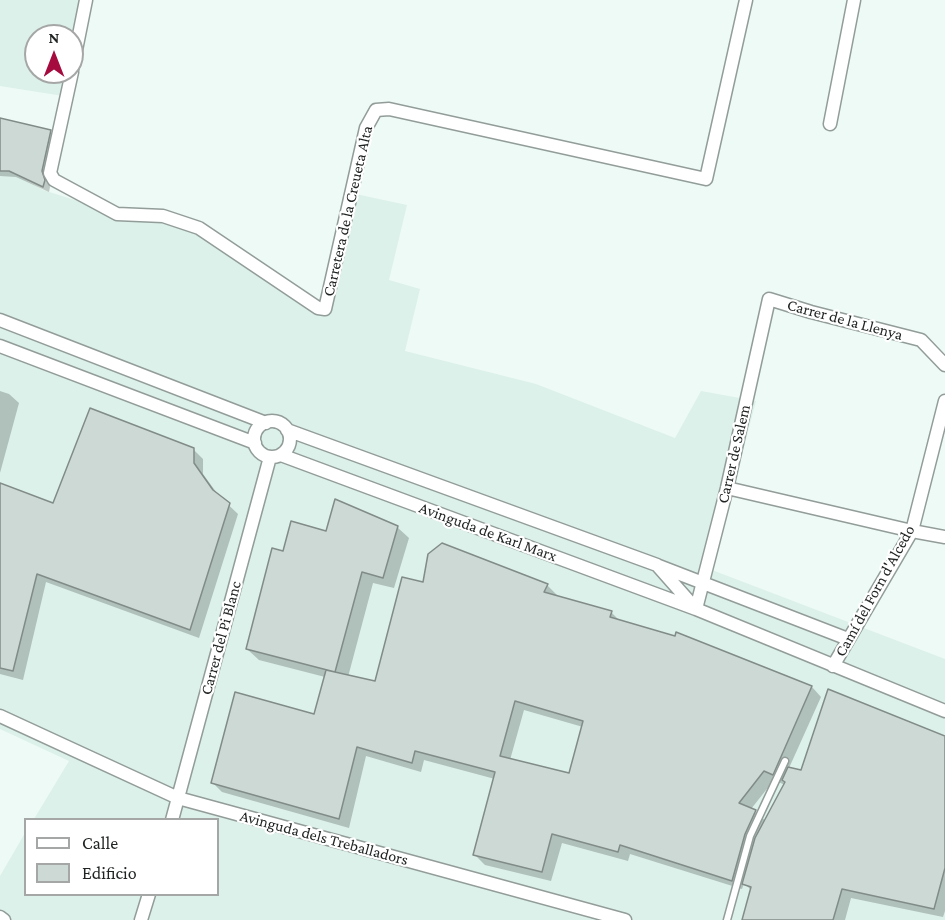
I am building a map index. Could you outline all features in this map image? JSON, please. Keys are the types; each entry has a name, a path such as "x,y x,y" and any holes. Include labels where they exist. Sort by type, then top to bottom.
{"street":[{"name":"Carretera de la Creueta Alta","path":"81,24 86,0"},
{"name":"Carretera de la Creueta Alta","path":"69,84 50,173 54,180 117,214 163,216 199,228 318,308 325,309 366,128 376,110 389,109 706,179 746,0"},
{"path":"830,124 854,0"},
{"name":"Carrer de la Llenya","path":"769,299 921,340 945,365"},
{"name":"Carrer de Salem","path":"696,609 727,488 769,299"},
{"path":"0,320 266,423 281,424 287,430 290,443 287,449 276,456 258,450 255,443 256,433 266,423"},
{"path":"0,346 255,443"},
{"name":"Camí del Forn d'Alcedo","path":"833,666 912,531 943,406"},
{"name":"Avinguda de Karl Marx","path":"287,430 703,582 848,639"},
{"name":"Avinguda de Karl Marx","path":"276,456 696,609 945,711"},
{"name":"Carrer del Pi Blanc","path":"172,818 276,456"},
{"path":"727,488 945,537"},
{"name":"Avinguda de Karl Marx","path":"657,565 696,609"},
{"name":"Avinguda dels Treballadors","path":"0,716 178,798 625,920"},
{"path":"141,920 148,896"},
{"path":"0,917 4,920"}],"lane":[{"path":"727,920 750,836 785,760"}],"shaded area":[{"path":"0,0 91,0 82,24 24,24 24,84 65,84 63,96 0,86"},
{"path":"9,171 43,190 120,214 183,222 323,308 351,193 407,205 389,280 420,289 405,351 536,384 675,438 701,391 756,401 712,570 945,659 945,920 0,920 0,876 24,835 24,896 219,896 219,818 35,818 69,761 0,729 0,172"}],"building":[{"path":"0,118 51,130 42,171 45,180 43,187 9,171 0,171"},
{"path":"90,408 194,448 194,463 213,490 230,503 190,630 37,574 13,671 0,668 0,483 53,503"},
{"path":"335,499 398,526 383,578 362,572 335,672 246,649 272,548 283,551 291,521 326,531"},
{"path":"442,543 548,584 544,592 612,611 610,617 675,636 676,632 812,686 773,775 764,771 739,803 756,810 745,834 732,881 620,845 618,852 552,834 542,872 473,855 495,772 415,751 412,763 357,747 339,819 211,783 235,692 314,714 326,670 375,681 402,577 423,582 428,554","holes":["515,701 583,721 569,773 500,756"]},
{"path":"828,689 945,736 945,868 934,909 842,889 833,920 742,920 751,887 742,884 755,838 785,782 782,780 788,767 801,770"}]}
